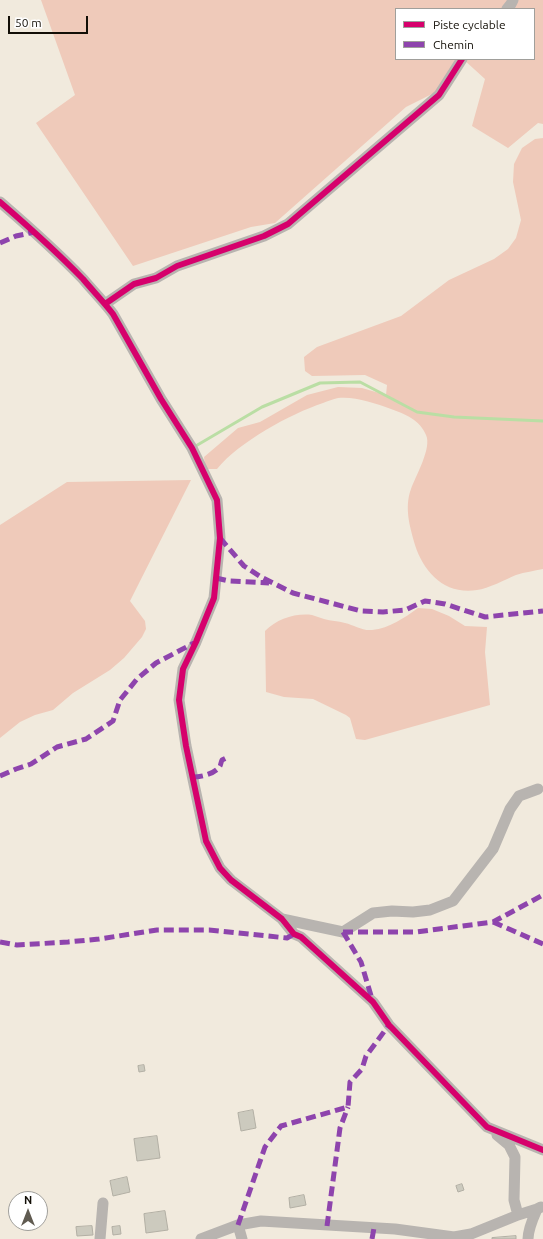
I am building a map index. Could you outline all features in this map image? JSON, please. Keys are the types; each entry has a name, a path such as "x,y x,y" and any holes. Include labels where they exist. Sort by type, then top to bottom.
{"street":[{"path":"105,304 134,284 156,278 177,266 264,236 288,224 439,95 461,60"},
{"path":"0,202 36,232 64,259 113,314 161,400 192,448 217,500 220,538 214,598 183,669 179,700 186,746 206,841 220,868 231,880 282,919 294,934 301,937 373,1002 389,1025 487,1127 509,1145 515,1157 514,1200 518,1215"},
{"path":"282,919 343,932 373,913 430,910 453,901 493,849 510,809 519,796 538,788"},
{"path":"487,1127 543,1150"},
{"path":"100,1239 103,1203"},
{"path":"201,1239 238,1224 261,1221 395,1229 454,1237 471,1234 518,1215 540,1208"},
{"path":"528,1239 530,1229 540,1208"},
{"path":"238,1224 242,1239"}],"shaded area":[{"path":"41,0 543,0 543,124 538,123 508,148 472,126 485,79 464,60 535,60 535,8 395,8 395,60 457,60 438,91 406,107 275,223 251,227 133,266 36,123 75,95"},
{"path":"543,138 543,569 516,575 492,586 477,590 466,591 455,589 437,580 424,565 419,555 415,545 408,510 411,489 423,462 427,447 426,435 420,425 407,415 371,402 351,398 338,398 330,400 296,414 266,430 238,449 217,469 208,469 205,466 204,457 238,428 260,422 307,395 338,387 362,388 386,395 387,385 365,375 312,376 305,371 304,357 317,347 401,316 449,280 494,259 508,249 516,238 521,220 513,182 514,164 522,148 535,139"},
{"path":"191,480 130,601 145,621 146,629 142,637 124,658 110,670 73,693 53,710 35,715 20,722 0,738 0,525 67,482"},
{"path":"418,608 432,609 449,616 465,626 487,627 485,652 490,705 365,740 356,739 350,718 313,699 284,697 266,692 265,631 275,623 293,616 312,615 365,630 372,630 391,625"}],"building":[{"path":"144,1065 145,1071 139,1072 138,1066"},
{"path":"253,1110 256,1128 241,1131 238,1113"},
{"path":"157,1136 160,1158 137,1161 134,1139"},
{"path":"127,1177 130,1192 113,1196 110,1181"},
{"path":"462,1184 464,1190 458,1192 456,1186"},
{"path":"304,1195 306,1205 290,1208 289,1198"},
{"path":"165,1211 168,1230 146,1233 144,1214"},
{"path":"92,1226 93,1235 77,1236 76,1227"},
{"path":"120,1226 121,1234 113,1235 112,1227"},
{"path":"516,1236 516,1239 492,1239 492,1238"}],"waterway":[{"path":"194,447 262,407 320,383 360,382 417,412 454,417 543,421"}],"marked path":[{"path":"0,243 16,236 35,232"},
{"path":"220,538 244,566 261,577 293,593 361,611 383,612 405,610 425,601 445,604 485,617 543,611"},
{"path":"216,578 229,581 269,583"},
{"path":"0,776 31,764 57,747 86,739 113,721 120,700 137,679 156,663 194,643"},
{"path":"193,777 204,776 215,771 220,766 222,760 226,758"},
{"path":"343,932 416,932 493,922 543,895"},
{"path":"493,922 543,944"},
{"path":"0,942 17,945 68,942 157,930 209,930 287,938 294,934"},
{"path":"343,932 361,962 372,999"},
{"path":"238,1225 265,1147 281,1126 348,1107 350,1082 362,1069 366,1056 389,1025"},
{"path":"327,1226 340,1128 348,1107"},
{"path":"372,1239 374,1228"}],"cycle path":[{"path":"105,304 134,284 156,278 177,266 264,236 288,224 439,95 461,60"},
{"path":"0,202 73,269 113,314 161,399 192,448 217,500 220,538 214,598 183,669 179,700 186,746 206,841 220,868 231,880 282,919 294,934 301,937 373,1002 389,1025 487,1127 543,1150"}]}
